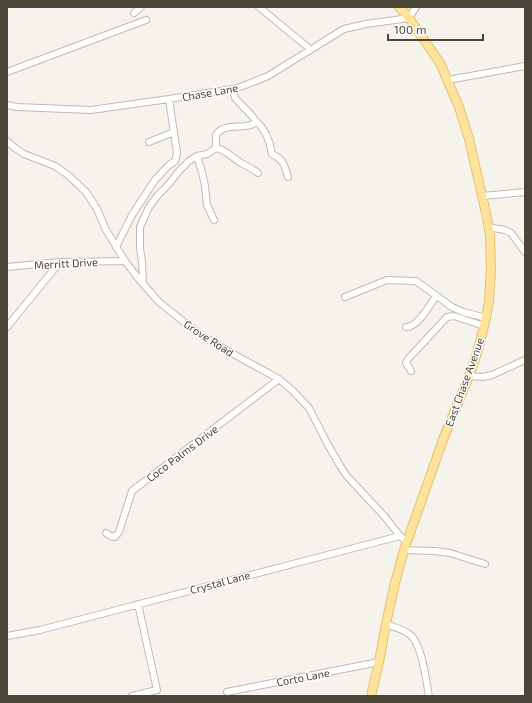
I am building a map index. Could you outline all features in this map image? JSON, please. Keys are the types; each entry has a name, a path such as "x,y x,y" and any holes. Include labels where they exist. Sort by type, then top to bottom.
{"main road":[{"name":"East Chase Avenue","path":"371,696 395,583 404,550 444,437 478,350 489,300 490,236 469,139 459,107 440,63 409,18 399,7"}],"street":[{"path":"134,13 141,7"},
{"path":"259,7 310,49"},
{"path":"409,18 416,7"},
{"name":"Chase Lane","path":"7,105 17,107 91,110 169,99 243,86 268,76 344,29 366,24 409,18"},
{"path":"7,72 146,20"},
{"path":"448,80 525,66"},
{"path":"233,88 235,98 263,127 269,140 272,154 279,157 285,166 288,177"},
{"path":"116,247 132,215 155,180 175,161 177,153 169,99"},
{"path":"216,148 216,135 221,129 252,125 256,121"},
{"path":"149,142 174,132"},
{"name":"Grove Road","path":"7,141 14,148 24,154 55,166 68,175 86,192 106,230 125,261 159,302 207,339 235,356 279,379 292,390 309,408 327,443 346,474 400,536 407,542"},
{"path":"143,283 140,227 149,207 189,161 197,156 207,154 216,148 221,149 258,173"},
{"path":"197,156 205,186 207,205 214,220"},
{"path":"482,196 525,192"},
{"path":"488,227 505,230 511,233 525,252"},
{"name":"Merritt Drive","path":"7,267 60,262 125,261"},
{"path":"7,327 60,262"},
{"path":"345,297 387,280 416,281 452,307 485,322"},
{"path":"406,327 414,325 422,317 436,296"},
{"path":"411,371 406,364 408,359 447,317 454,316 485,322"},
{"path":"469,376 483,378 525,360"},
{"name":"Coco Palms Drive","path":"106,533 115,537 119,532 132,492 279,379"},
{"name":"Crystal Lane","path":"7,636 40,630 400,536"},
{"path":"404,550 450,553 485,564"},
{"path":"132,696 157,690 138,604"},
{"path":"386,624 409,633 414,638 421,653 429,696"},
{"name":"Corto Lane","path":"226,692 379,662"}]}
